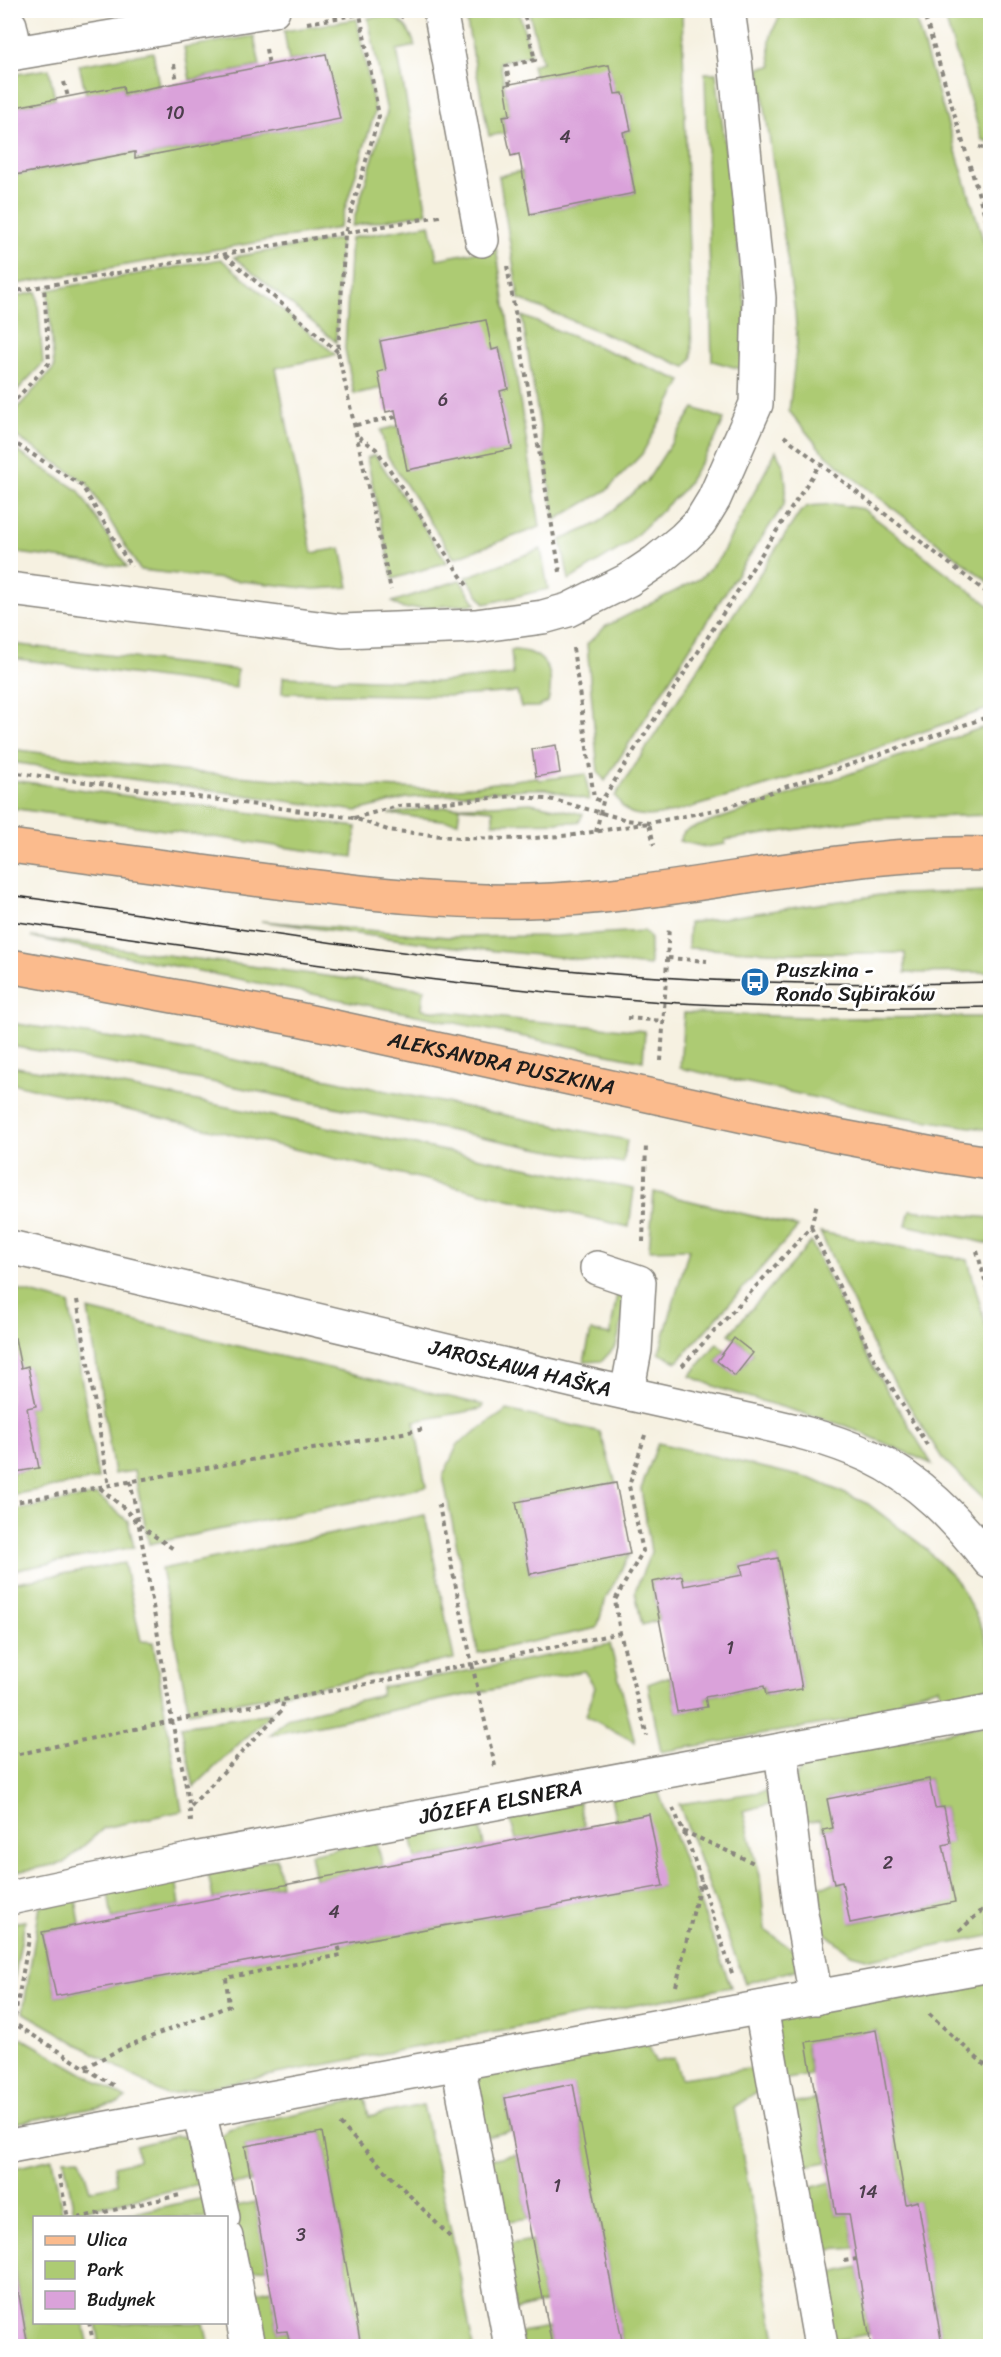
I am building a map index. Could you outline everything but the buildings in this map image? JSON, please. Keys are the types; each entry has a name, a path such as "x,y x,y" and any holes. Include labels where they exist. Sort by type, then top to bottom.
{"main road":[{"path":"10,846 364,893 478,901 587,898 874,859 924,854 990,854"},
{"name":"ALEKSANDRA PUSZKINA","path":"10,966 298,1019 832,1135 990,1163"}],"street":[{"path":"12,44 273,10"},
{"path":"440,10 482,240"},
{"path":"10,589 342,631 490,624 543,617 568,610 628,580 655,562 692,530 714,499 756,404 759,298 728,10"},
{"name":"JAROSŁAWA HAŠKA","path":"10,1247 660,1401 801,1432 838,1443 904,1475 935,1499 964,1529 990,1562"},
{"path":"597,1269 639,1282 635,1350 627,1393"},
{"name":"JÓZEFA ELSNERA","path":"23,1895 194,1859 990,1711"},
{"path":"781,1749 800,1907 816,1998"},
{"path":"10,2146 990,1965"},
{"path":"753,2009 821,2346"},
{"path":"458,2064 511,2346"},
{"path":"199,2111 220,2202"},
{"path":"228,2247 248,2346"}],"path":[{"path":"364,10 360,14 379,116 345,233 338,352 391,590"},
{"path":"510,84 506,66 535,60 524,10"},
{"path":"923,10 990,232"},
{"path":"979,147 990,150"},
{"path":"10,292 475,209"},
{"path":"225,254 338,352"},
{"path":"507,263 568,610 594,798 602,802"},
{"path":"10,406 49,363 44,286"},
{"path":"756,404 782,435 990,595"},
{"path":"356,425 396,417"},
{"path":"358,436 376,449 490,624"},
{"path":"10,440 82,486 132,567"},
{"path":"596,832 602,802 820,464"},
{"path":"10,772 354,818 388,830 458,838 521,839 596,832 724,808 990,716"},
{"path":"354,818 398,806 515,796 554,800 627,820 649,823"},
{"path":"649,823 654,845"},
{"path":"661,1065 669,927"},
{"path":"668,958 706,961"},
{"path":"627,1018 664,1021"},
{"path":"639,1282 644,1230 646,1144"},
{"path":"753,2009 683,1830 657,1772 620,1633 615,1600 643,1551 629,1486 646,1430 668,1381 811,1227 817,1203"},
{"path":"811,1227 870,1352 927,1446"},
{"path":"977,1251 990,1299"},
{"path":"77,1299 109,1486"},
{"path":"10,1503 425,1429"},
{"path":"130,1481 140,1526 172,1721 190,1806 194,1859"},
{"path":"99,1487 125,1509 140,1526 175,1550"},
{"path":"438,1500 504,1802"},
{"path":"10,1756 172,1721 472,1664 620,1633"},
{"path":"190,1806 281,1711 284,1700"},
{"path":"683,1830 766,1869"},
{"path":"675,1993 701,1879"},
{"path":"10,2044 23,1895"},
{"path":"954,1934 990,1903"},
{"path":"85,2067 125,2047 229,2006 226,1978 340,1955 338,1945"},
{"path":"13,2022 125,2093"},
{"path":"308,2091 455,2242 491,2236"},
{"path":"87,2216 220,2202"},
{"path":"89,2324 94,2346"},
{"path":"863,2346 870,2345"}],"green space":[{"path":"552,10 682,11 692,358 686,367 519,299 499,176 522,171 531,214 635,193 623,132 631,130 623,93 615,94 609,66 535,79 532,65 542,62 529,12"},
{"path":"783,11 913,11 990,262 990,583 821,450 789,411 797,342 795,312 759,68 772,66 771,37"},
{"path":"943,11 990,11 990,142 982,140"},
{"path":"519,12 531,55 500,62 510,115 503,116 506,133 489,136 467,23 474,17"},
{"path":"390,15 406,28 415,46 397,50 427,213 352,226 387,112 368,18"},
{"path":"357,19 375,112 339,228 11,285 11,176 135,152 136,158 339,119 326,54 289,61 284,31"},
{"path":"254,36 260,66 190,80 184,47"},
{"path":"153,52 159,86 124,93 123,87 86,94 79,65"},
{"path":"49,69 55,99 11,108 11,75"},
{"path":"705,73 716,73 746,312 741,369 712,361"},
{"path":"430,224 437,259 496,248 540,527 454,558 386,454 381,430 398,426 407,469 511,449 500,391 508,389 500,349 380,341 386,370 382,388 354,394 345,349 351,238"},
{"path":"340,239 336,342 234,257"},
{"path":"221,259 336,355 276,368 312,553 341,548 349,587 314,589 140,570 87,483 11,433 11,415 54,368 48,290"},
{"path":"37,292 43,363 11,397 11,297"},
{"path":"522,316 682,381 642,454 607,490 555,520"},
{"path":"694,408 724,419 715,440 684,489 626,545 569,580 561,540 597,524 647,481"},
{"path":"11,447 79,491 127,567 11,552"},
{"path":"776,451 784,467 786,485 784,505 605,781 598,772 587,644 606,626 701,578 720,557"},
{"path":"375,455 447,562 393,579 367,458"},
{"path":"834,504 863,509 990,606 990,708 813,770 680,811 652,816 628,811 615,796 800,512 808,506"},
{"path":"541,549 548,589 485,604 466,577"},
{"path":"460,580 476,604 403,609 392,602"},
{"path":"11,644 237,670 236,688 11,658"},
{"path":"511,650 532,654 545,664 550,680 548,702 538,707 521,707 517,692 457,696 282,693 283,677 437,682 513,675"},
{"path":"990,725 990,815 868,819 725,840 725,844 705,847 679,841 684,832 690,829"},
{"path":"11,749 180,771 356,786 447,790 536,777 539,780 586,774 589,800 546,789 527,789 407,798 357,811 11,762"},
{"path":"11,780 356,827 353,857 11,808"},
{"path":"531,803 583,814 579,822 493,823 493,810 460,807 458,822 389,814 428,808"},
{"path":"990,891 990,972 905,973 905,953 789,953 688,948 689,923 880,895"},
{"path":"261,921 448,937 557,936 644,931 650,937 650,966 455,947"},
{"path":"31,937 424,989 422,1009 645,1031 643,1061"},
{"path":"684,1013 840,1018 990,1017 990,1130 903,1117 680,1068"},
{"path":"10,1023 161,1045 627,1140 623,1163 541,1149 202,1080 11,1046"},
{"path":"10,1066 84,1078 634,1189 629,1227 11,1083"},
{"path":"654,1192 798,1227 677,1362 659,1353 689,1249 649,1250"},
{"path":"910,1210 990,1218 990,1244 906,1225"},
{"path":"820,1232 968,1260 990,1341 990,1504 942,1458 878,1356"},
{"path":"811,1242 864,1352 932,1464 846,1426 721,1389 690,1376 717,1343 725,1350 717,1361 735,1375 753,1353 729,1334"},
{"path":"10,1288 69,1303 98,1479 11,1495 11,1473 39,1467 27,1408 36,1406 28,1367 21,1368 11,1339"},
{"path":"617,1294 627,1303 616,1346 602,1361 584,1362 591,1331 610,1335"},
{"path":"88,1310 483,1405 481,1409 414,1421 426,1487 149,1544 134,1471 114,1474"},
{"path":"507,1410 600,1432 616,1483 516,1502 530,1574 630,1554 606,1598 597,1628 478,1653 443,1476 458,1444"},
{"path":"658,1443 812,1479 868,1504 923,1546 958,1582 981,1625 990,1649 990,1686 966,1697 943,1703 939,1687 901,1697 903,1710 661,1752 648,1684 670,1676 677,1712 706,1707 705,1697 764,1686 766,1695 802,1688 778,1558 741,1565 743,1575 684,1586 682,1576 652,1582 659,1620 642,1625 635,1591 651,1552 641,1489"},
{"path":"97,1495 128,1521 134,1547 11,1571 11,1511"},
{"path":"425,1515 454,1659 189,1712 161,1569"},
{"path":"124,1563 141,1641 153,1642 182,1811 104,1828 64,1863 11,1873 11,1583"},
{"path":"610,1644 635,1742 586,1716 595,1687 584,1671 270,1735 287,1718 381,1695 382,1687"},
{"path":"271,1713 194,1787 181,1726"},
{"path":"990,1724 990,1936 870,1959 851,1954 824,1932 817,1887 842,1882 851,1923 954,1902 943,1845 951,1842 944,1807 935,1808 929,1779 828,1799 833,1828 823,1830 820,1820 804,1822 795,1786 799,1772 814,1758"},
{"path":"657,1788 731,1987 166,2095 23,2012 40,1906 76,1899 80,1924 42,1932 56,1996 662,1886 616,1821 611,1798"},
{"path":"766,1791 770,1804 743,1811 760,1876 765,1930 799,1954 796,1970 745,1983 679,1804"},
{"path":"579,1802 584,1827 516,1840 510,1817"},
{"path":"479,1822 484,1846 416,1859 411,1835"},
{"path":"376,1840 383,1866 315,1879 310,1854"},
{"path":"277,1858 281,1885 213,1899 208,1873"},
{"path":"176,1879 180,1905 112,1918 108,1893"},
{"path":"25,1921 11,1995 11,1923"},
{"path":"990,1978 990,2346 942,2346 918,2202 906,2204 876,2030 806,2042 811,2075 782,2080 772,2027 785,2015"},
{"path":"22,2038 126,2098 119,2103 11,2124 10,2080 16,2040"},
{"path":"648,2044 655,2062 674,2058 681,2078 755,2068 760,2090 734,2107 777,2346 623,2346 573,2085 505,2098 511,2131 482,2138 472,2086 478,2076"},
{"path":"365,2098 369,2116 423,2105 456,2253 473,2346 361,2346 322,2132 245,2146 251,2182 228,2185 217,2142 228,2129"},
{"path":"816,2099 827,2162 800,2167 788,2105"},
{"path":"175,2136 190,2136 200,2184 74,2212 64,2159 80,2158 90,2190 117,2184 114,2166 138,2160 136,2146"},
{"path":"516,2154 528,2218 499,2223 486,2160"},
{"path":"52,2159 63,2216 33,2216 33,2324 84,2324 89,2346 28,2346 11,2250 10,2169"},
{"path":"831,2182 836,2214 849,2214 855,2248 815,2251 803,2190"},
{"path":"204,2198 207,2216 120,2216"},
{"path":"255,2202 267,2268 245,2272 232,2207"},
{"path":"532,2240 544,2303 516,2310 503,2245"},
{"path":"858,2267 869,2334 833,2341 819,2276"},
{"path":"271,2289 278,2332 287,2331 290,2346 258,2346 248,2294"},
{"path":"96,2324 204,2324 209,2346 100,2346"},
{"path":"548,2327 552,2346 522,2346 520,2332"}],"tram line":[{"path":"10,895 389,950 575,971 753,982 872,984 990,982"},
{"path":"10,921 418,978 582,995 664,1002 787,1007 990,1007"}],"place":[{"name":"Puszkina - Rondo Sybiraków","path":"755,982"}]}
